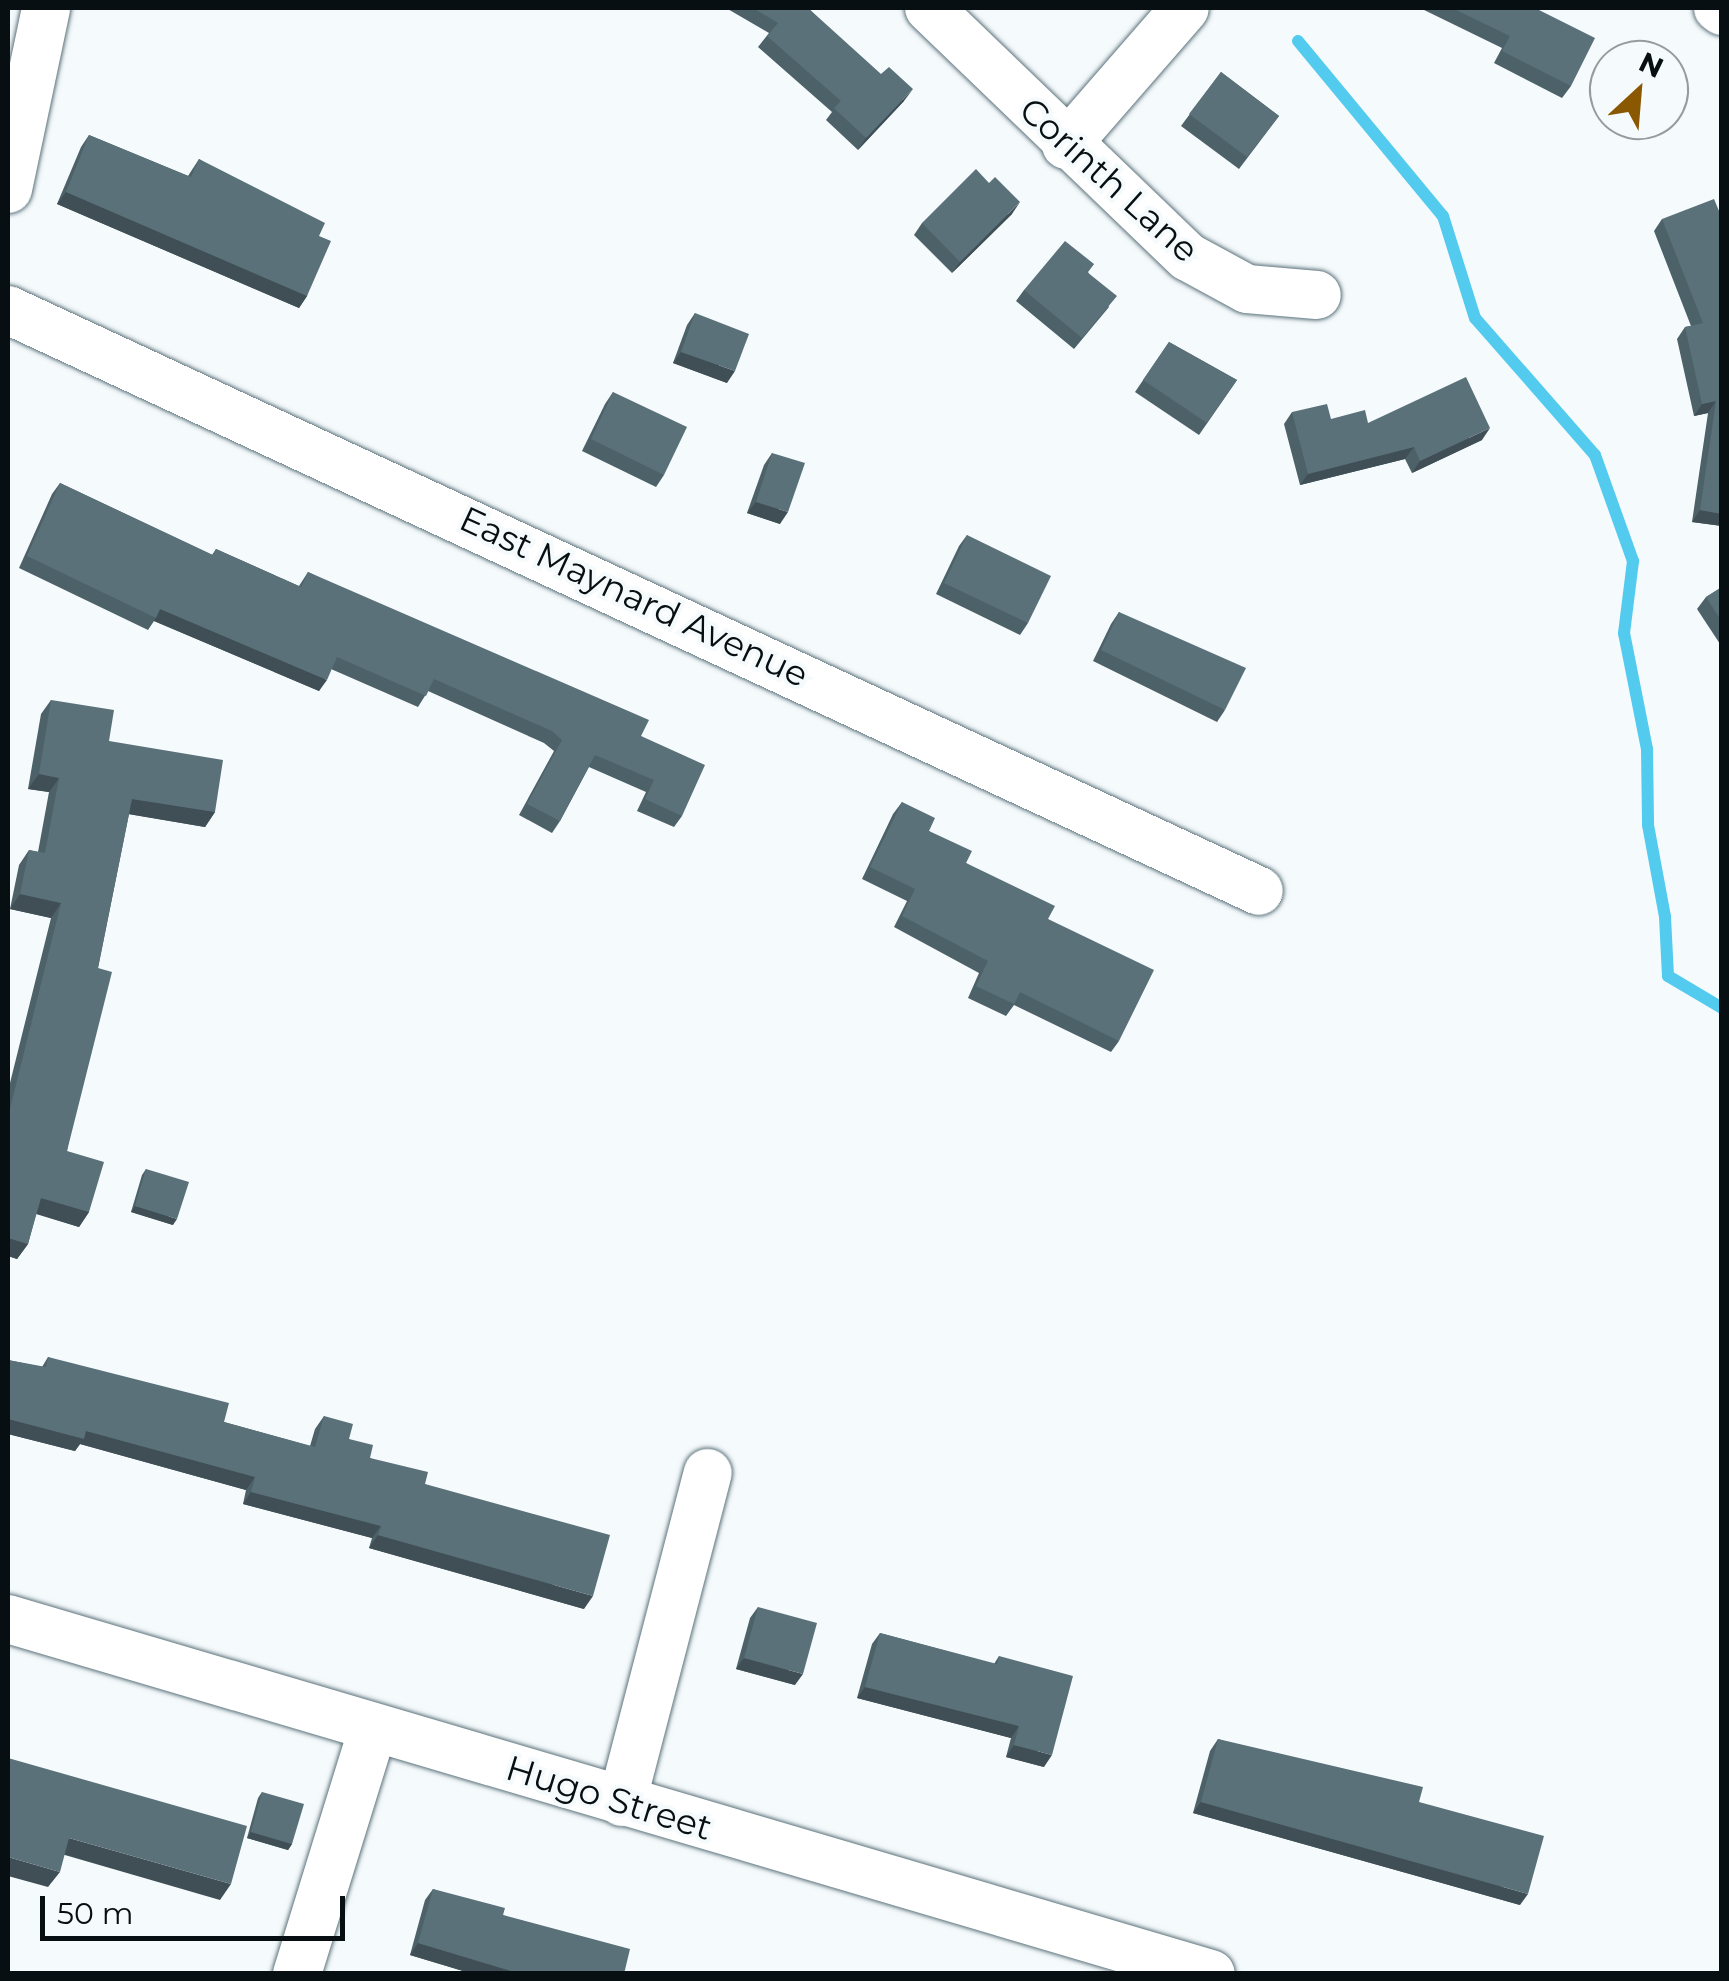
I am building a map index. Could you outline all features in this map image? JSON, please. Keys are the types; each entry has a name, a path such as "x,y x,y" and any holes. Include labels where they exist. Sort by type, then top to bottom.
{"street":[{"path":"8,189 46,8"},
{"name":"Corinth Lane","path":"929,8 1066,145 1188,256 1220,278 1284,296 1318,295"},
{"path":"1066,145 1185,8"},
{"name":"East Maynard Avenue","path":"8,310 1259,891"},
{"path":"622,1802 708,1473"},
{"name":"Hugo Street","path":"8,1619 1211,1974"},
{"path":"297,1974 373,1728"}],"building":[{"path":"753,8 808,8 881,74 889,67 913,89 866,138 834,108 841,101 767,36 778,23"},
{"path":"1452,8 1535,8 1595,38 1589,40 1589,50 1571,86 1502,51 1510,36"},
{"path":"1221,72 1279,116 1247,157 1189,114"},
{"path":"89,135 191,177 199,159 325,223 319,236 331,241 307,296 66,192"},
{"path":"976,169 989,183 995,177 1020,202 960,262 922,223"},
{"path":"1714,199 1722,218 1722,514 1700,510 1716,401 1702,404 1685,327 1703,323 1662,219"},
{"path":"1065,241 1094,264 1087,272 1117,296 1082,338 1024,290"},
{"path":"695,313 749,334 735,371 681,352"},
{"path":"1169,342 1237,380 1207,423 1143,380"},
{"path":"1466,377 1490,428 1420,461 1414,447 1308,474 1292,412 1327,404 1331,419 1365,410 1368,423"},
{"path":"613,392 687,427 664,475 591,439"},
{"path":"772,453 805,463 788,512 756,502"},
{"path":"60,483 213,555 216,549 301,587 308,572 649,720 641,736 705,765 682,816 645,799 654,780 595,755 560,821 527,804 562,740 552,731 434,679 426,696 337,657 327,680 160,609 156,618 27,556"},
{"path":"967,535 1051,576 1028,623 944,583"},
{"path":"1722,587 1722,622 1706,597"},
{"path":"1119,612 1246,668 1225,710 1101,650"},
{"path":"51,700 114,710 109,741 223,760 215,812 132,799 98,968 112,972 67,1151 104,1162 89,1212 41,1198 28,1244 8,1238 8,1117 61,903 20,894 29,850 45,853 59,778 39,774"},
{"path":"902,802 935,818 929,831 972,851 966,863 1055,906 1048,919 1154,970 1119,1041 1020,992 1014,1004 976,986 988,961 902,916 915,889 870,867"},
{"path":"146,1169 189,1182 177,1219 135,1206"},
{"path":"48,1357 229,1403 224,1422 315,1447 324,1416 353,1424 349,1439 373,1445 370,1458 428,1472 425,1484 610,1535 593,1596 378,1535 381,1526 251,1492 255,1477 86,1431 84,1439 8,1419 8,1360 46,1367"},
{"path":"758,1607 817,1623 803,1674 744,1658"},
{"path":"880,1633 997,1664 999,1656 1073,1676 1052,1755 1014,1745 1019,1726 865,1687"},
{"path":"1218,1739 1423,1787 1419,1802 1544,1836 1528,1894 1201,1802"},
{"path":"8,1758 247,1826 231,1884 69,1838 60,1872 8,1857"},
{"path":"262,1792 304,1804 292,1844 251,1832"},
{"path":"433,1889 505,1908 503,1915 630,1949 624,1974 521,1974 418,1943"}],"waterway":[{"path":"1298,41 1443,216 1475,318 1595,455 1633,561 1624,633 1647,749 1648,825 1665,917 1668,976 1722,1008"}]}
